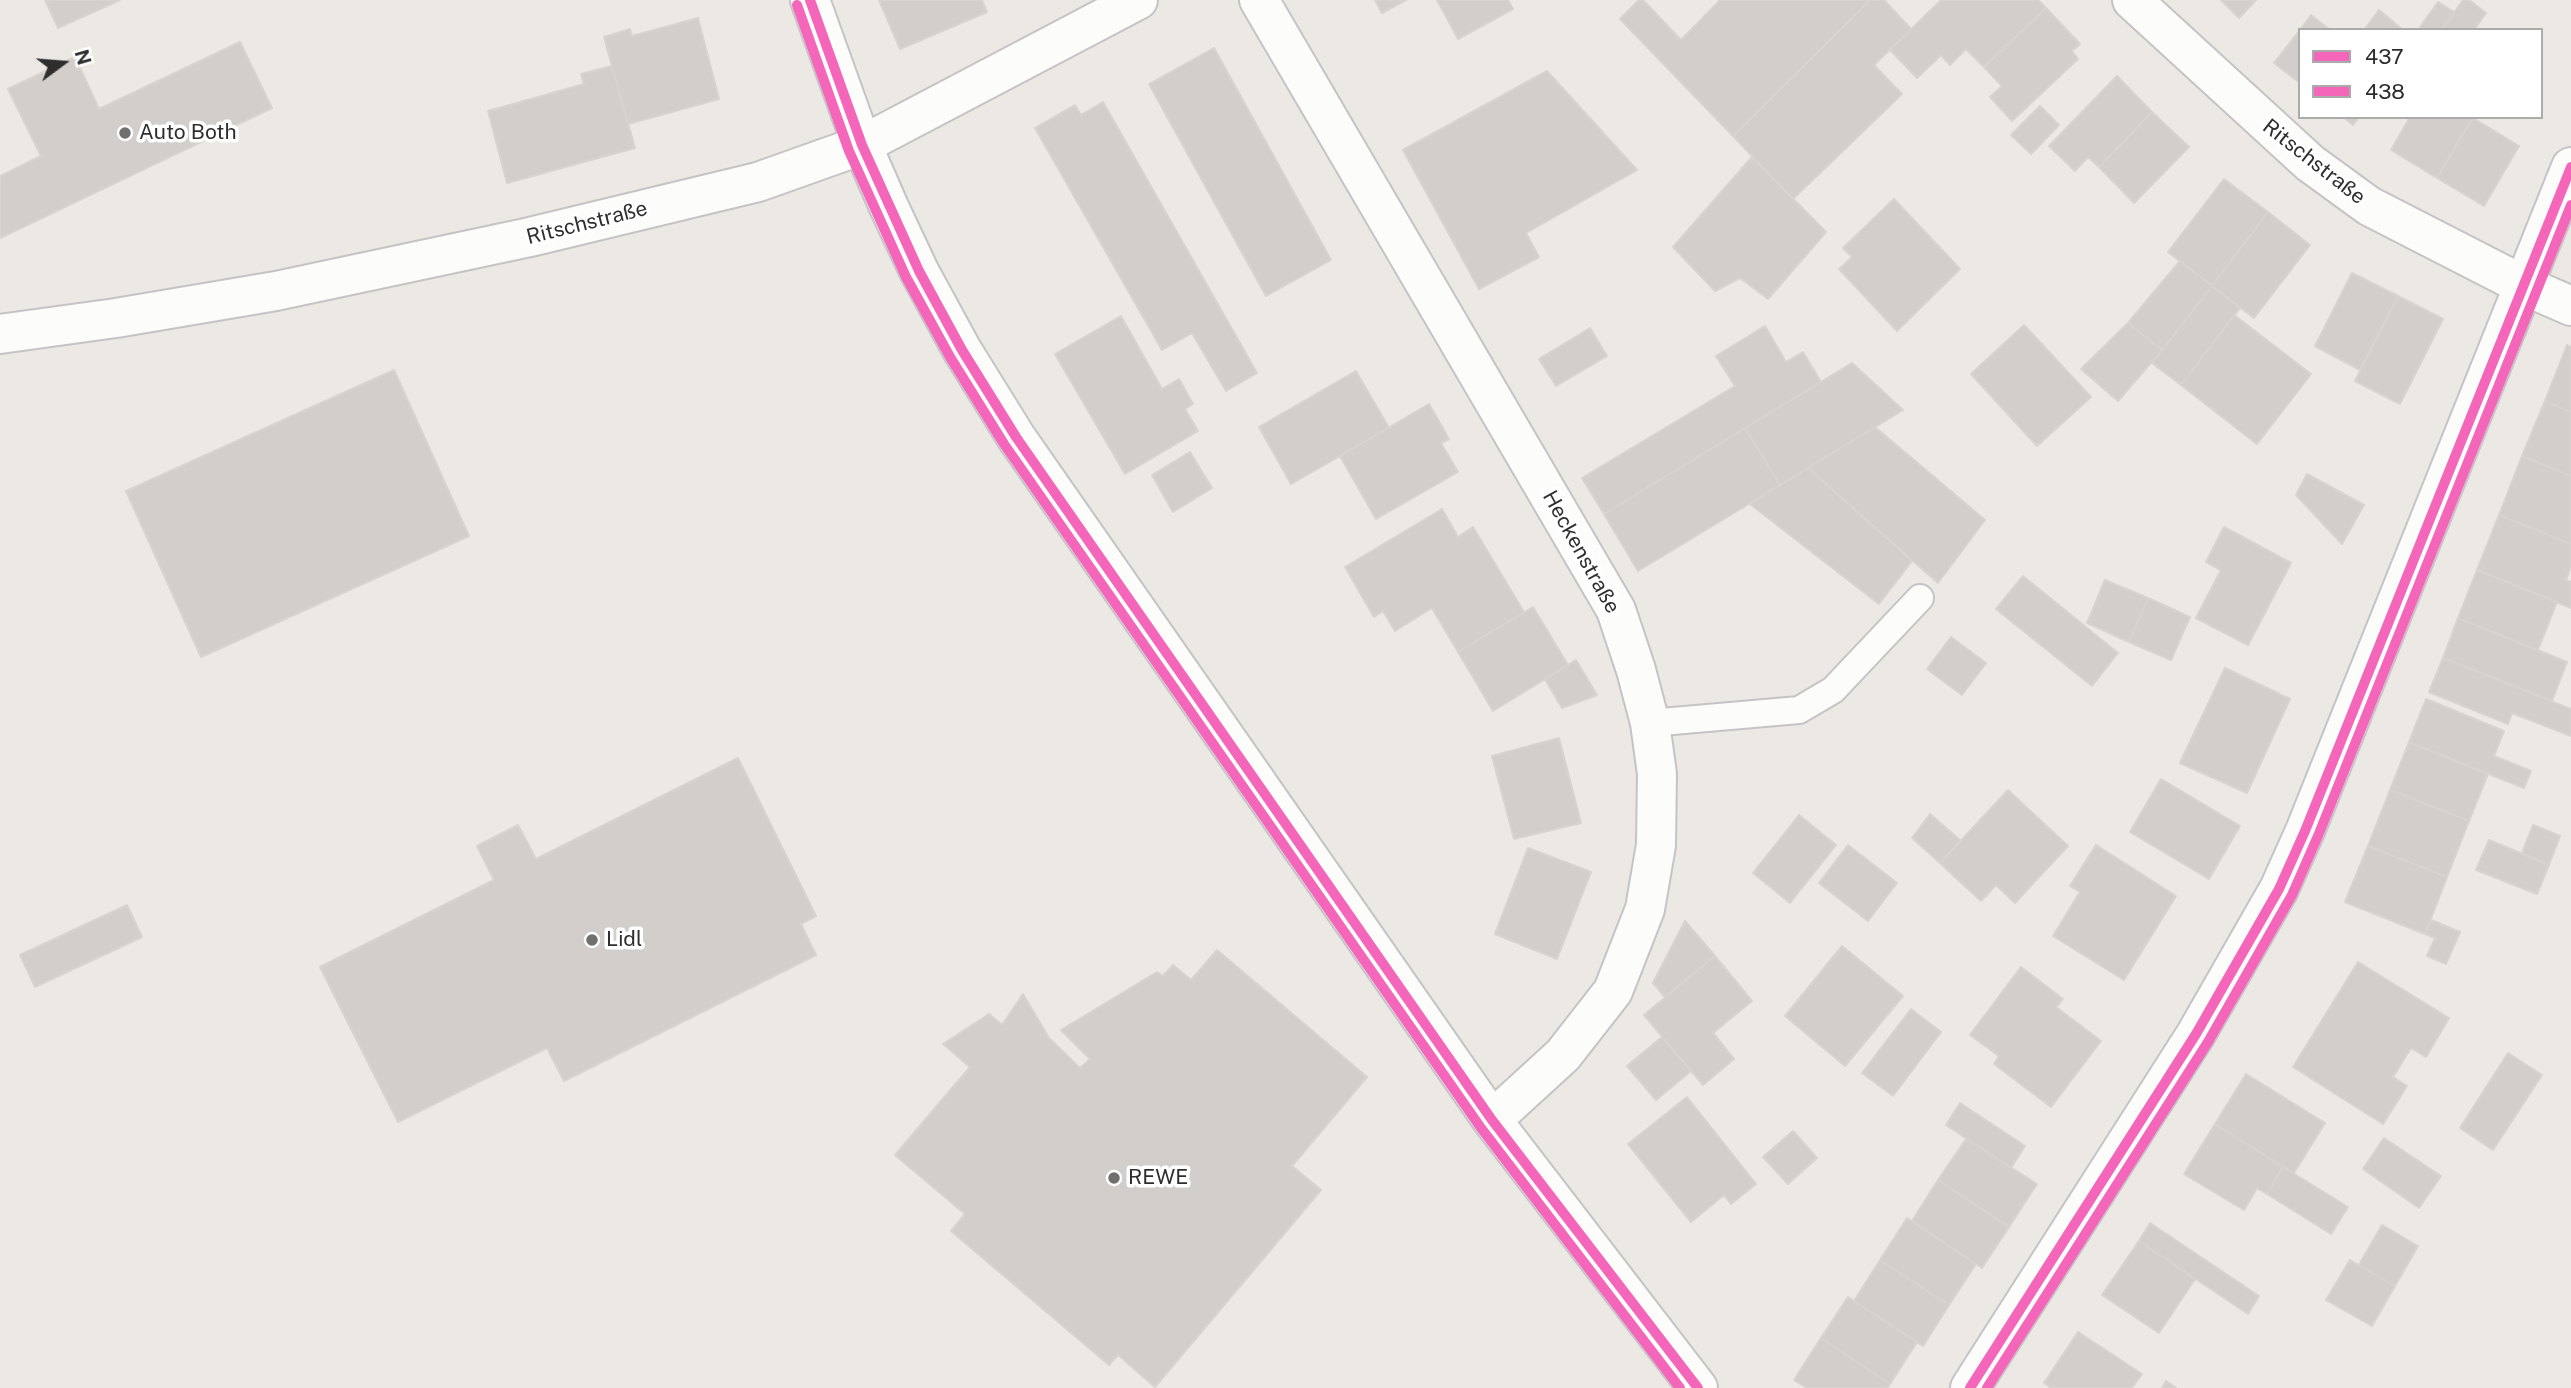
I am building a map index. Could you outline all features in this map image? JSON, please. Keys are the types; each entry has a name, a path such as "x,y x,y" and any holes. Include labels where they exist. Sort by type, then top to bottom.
{"street":[{"path":"810,0 862,145 919,271 962,350 1016,437 1492,1120 1698,1388"},
{"name":"Ritschstraße","path":"0,334 276,291 530,237 758,182 862,145 1138,0"},
{"name":"Heckenstraße","path":"1259,0 1616,610 1650,723 1657,774 1656,845 1645,909 1613,991 1563,1055 1492,1120"},
{"name":"Ritschstraße","path":"2132,0 2254,114 2319,170 2368,206 2523,285 2571,306"},
{"path":"1970,1388 2196,1034 2268,911 2305,831 2571,167"}],"lane":[{"path":"1650,723 1799,710 1833,690 1920,597"}],"building":[{"path":"45,0 120,0 58,28"},
{"path":"879,0 982,0 987,12 900,49"},
{"path":"1375,0 1406,0 1382,13"},
{"path":"1437,0 1508,0 1513,9 1458,39"},
{"path":"1639,0 1643,0 1681,40 1720,0 1870,0 1733,136 1620,19"},
{"path":"1870,0 1884,0 1911,29 1874,65 1902,94 1793,199 1733,136"},
{"path":"1941,0 2038,0 2046,8 1984,67 1966,49 1950,65 1941,55 1917,78 1890,50"},
{"path":"2221,0 2256,0 2239,18"},
{"path":"2463,0 2469,0 2486,13 2475,28 2443,28"},
{"path":"2438,2 2454,12 2443,28 2420,27"},
{"path":"2046,8 2080,44 2072,51 2078,59 2012,121 1990,97 2002,86 1984,67"},
{"path":"2379,10 2401,28 2366,28"},
{"path":"2311,15 2327,28 2301,28"},
{"path":"698,18 719,99 628,124 604,37 630,29 632,36"},
{"path":"2298,33 2298,81 2274,63"},
{"name":"Auto Both","path":"240,42 272,108 0,238 0,176 41,156 8,89 75,57 99,109"},
{"path":"1214,48 1331,260 1266,296 1149,84"},
{"path":"612,66 635,148 507,183 488,111 584,84 581,74"},
{"path":"1547,71 1637,170 1526,233 1539,257 1479,289 1403,150"},
{"path":"2117,76 2152,112 2099,167 2088,157 2075,171 2049,146"},
{"path":"1103,102 1257,373 1226,391 1192,333 1162,350 1035,128 1075,105 1081,115"},
{"path":"2040,106 2059,125 2031,154 2011,135"},
{"path":"2152,112 2189,147 2134,203 2099,167"},
{"path":"2346,119 2358,119 2353,125"},
{"path":"2409,119 2472,119 2437,178 2391,150"},
{"path":"2472,119 2519,146 2484,206 2437,178"},
{"path":"1752,157 1826,232 1768,299 1740,278 1715,291 1673,247"},
{"path":"2224,179 2268,212 2212,286 2168,252"},
{"path":"1894,199 1960,269 1897,331 1839,269 1852,257 1843,248"},
{"path":"2268,212 2310,245 2254,318 2212,286"},
{"path":"2180,261 2212,286 2162,350 2128,323"},
{"path":"2352,273 2398,296 2360,370 2315,346"},
{"path":"2212,286 2240,308 2181,385 2152,363"},
{"path":"2398,296 2443,319 2400,404 2355,381"},
{"path":"2234,315 2311,374 2257,444 2181,385"},
{"path":"1121,316 1162,389 1179,379 1193,404 1185,409 1198,431 1125,474 1055,354"},
{"path":"2128,323 2162,350 2118,401 2081,369"},
{"path":"2024,325 2091,397 2037,446 1971,374"},
{"path":"1765,326 1786,362 1803,352 1821,382 1604,514 1582,478 1735,386 1716,356"},
{"path":"1590,328 1607,356 1556,386 1539,359"},
{"path":"2567,345 2571,347 2571,412 2545,401"},
{"path":"1852,363 1903,410 1780,485 1745,428"},
{"path":"394,370 469,536 201,657 126,491"},
{"path":"1356,371 1389,428 1291,484 1259,427"},
{"path":"2545,401 2571,412 2571,476 2522,456"},
{"path":"1429,404 1449,439 1441,443 1458,472 1376,519 1340,456"},
{"path":"1875,427 1985,520 1938,583 1808,468"},
{"path":"1745,428 1780,485 1638,571 1604,514"},
{"path":"1190,452 1212,488 1173,512 1152,475"},
{"path":"2522,456 2571,476 2571,544 2499,515"},
{"path":"1808,468 1912,561 1879,604 1750,504"},
{"path":"2307,474 2364,505 2342,544 2296,495"},
{"path":"1442,509 1458,537 1473,527 1524,612 1458,652 1432,608 1395,631 1383,611 1374,617 1345,567"},
{"path":"2499,515 2571,544 2571,566 2566,580 2571,582 2571,608 2477,570"},
{"path":"2224,527 2291,563 2248,645 2196,618 2221,570 2206,562"},
{"path":"2477,570 2557,602 2538,650 2458,618"},
{"path":"2023,576 2118,653 2092,686 1996,609"},
{"path":"2105,580 2148,598 2129,642 2087,623"},
{"path":"2148,598 2190,617 2171,660 2129,642"},
{"path":"1533,607 1568,665 1493,711 1458,652"},
{"path":"2458,618 2567,662 2552,701 2443,658"},
{"path":"1951,637 1986,663 1962,695 1927,669"},
{"path":"2443,658 2571,709 2571,736 2512,713 2508,724 2429,692"},
{"path":"1576,660 1597,695 1562,708 1545,679"},
{"path":"2225,668 2290,699 2247,793 2180,763"},
{"path":"2426,699 2504,731 2494,756 2531,771 2524,788 2409,742"},
{"path":"1559,738 1581,823 1514,839 1492,756"},
{"path":"2409,742 2488,774 2469,821 2390,790"},
{"name":"Lidl","path":"738,758 816,916 801,924 816,955 564,1081 547,1048 398,1122 320,967 494,880 477,846 518,825 536,859"},
{"path":"2161,779 2240,826 2209,879 2130,832"},
{"path":"2008,790 2068,846 2015,903 1996,885 1981,901 1940,863"},
{"path":"2390,790 2469,821 2447,877 2368,846"},
{"path":"1930,814 1961,841 1940,863 1912,838"},
{"path":"1799,815 1836,845 1790,903 1753,873"},
{"path":"2533,825 2560,836 2549,865 2522,853"},
{"path":"2489,840 2549,865 2537,894 2476,870"},
{"path":"1848,845 1897,883 1868,921 1819,883"},
{"path":"2096,845 2176,896 2124,980 2053,936 2080,892 2070,886"},
{"path":"2368,846 2447,877 2425,934 2345,902"},
{"path":"1528,848 1591,872 1557,959 1495,934"},
{"path":"127,905 142,937 35,987 20,955"},
{"path":"2431,920 2460,932 2446,964 2427,956 2435,938 2425,934"},
{"path":"1685,921 1715,956 1665,997 1653,983"},
{"path":"1842,946 1903,996 1845,1066 1785,1016"},
{"name":"REWE","path":"1217,950 1367,1077 1292,1166 1321,1190 1155,1387 1118,1355 1109,1365 951,1231 965,1214 895,1155 970,1067 943,1044 989,1014 1002,1025 1023,994 1049,1038 1080,1068 1090,1059 1061,1030 1157,972 1163,976 1173,965 1191,980"},
{"path":"1715,956 1752,1001 1713,1033 1734,1059 1703,1085 1644,1015"},
{"path":"2358,962 2449,1018 2426,1057 2411,1048 2393,1077 2407,1086 2383,1124 2293,1067"},
{"path":"2021,967 2063,999 2056,1007 2101,1041 2051,1107 1994,1064 1999,1056 1970,1035"},
{"path":"1911,1009 1941,1032 1893,1096 1862,1073"},
{"path":"1662,1037 1691,1071 1656,1100 1627,1066"},
{"path":"2508,1053 2542,1075 2493,1150 2460,1128"},
{"path":"2246,1074 2325,1123 2294,1173 2215,1124"},
{"path":"1687,1097 1756,1184 1731,1204 1724,1195 1691,1222 1628,1144"},
{"path":"1960,1103 2025,1146 2011,1168 1946,1125"},
{"path":"2215,1124 2283,1167 2267,1194 2257,1188 2244,1210 2184,1174"},
{"path":"1793,1131 1817,1158 1788,1184 1763,1157"},
{"path":"2384,1138 2441,1176 2419,1208 2363,1169"},
{"path":"1966,1139 2037,1184 2009,1227 1938,1180"},
{"path":"2283,1167 2348,1207 2331,1234 2267,1194"},
{"path":"1938,1180 2009,1227 1982,1268 1912,1221"},
{"path":"1907,1218 1976,1264 1949,1305 1880,1260"},
{"path":"2150,1223 2259,1296 2248,1314 2139,1241"},
{"path":"2382,1225 2418,1246 2395,1286 2359,1265"},
{"path":"2139,1241 2195,1279 2159,1333 2102,1295"},
{"path":"1880,1260 1949,1305 1923,1346 1854,1301"},
{"path":"2350,1260 2395,1286 2372,1326 2326,1300"},
{"path":"1848,1297 1917,1342 1890,1384 1821,1338"},
{"path":"2078,1332 2142,1374 2132,1388 2051,1388 2044,1383"},
{"path":"1821,1338 1890,1384 1887,1388 1807,1388 1794,1380"},
{"path":"2166,1381 2176,1388 2162,1388"}],"transit line":[{"name":"437","path":"810,0 862,145 919,271 962,350 1016,437 1492,1120 1698,1388"},
{"name":"438","path":"797,5 849,151 906,277 950,357 1004,444 1481,1128 1680,1388"},
{"name":"437","path":"1970,1388 2196,1034 2279,889 2305,831 2571,167"},
{"name":"438","path":"1987,1388 2208,1042 2292,895 2571,205"}],"place":[{"name":"Auto Both","path":"125,133"},
{"name":"Lidl","path":"592,940"},
{"name":"REWE","path":"1114,1178"}]}
